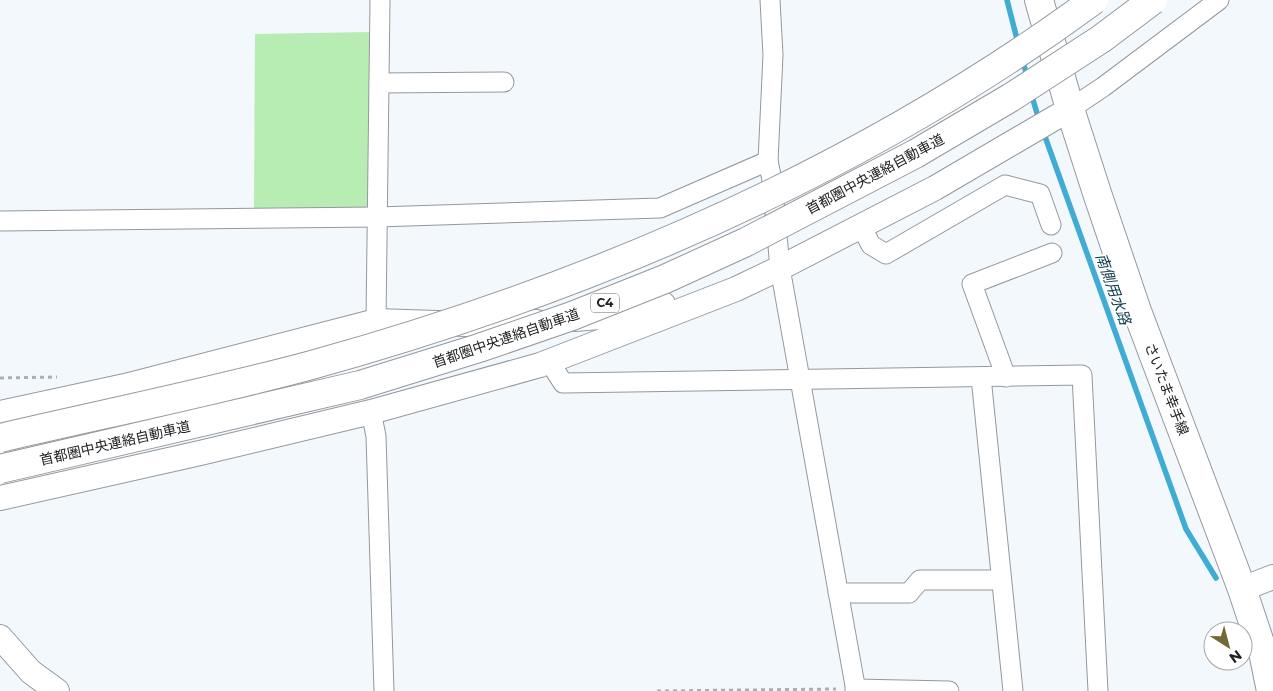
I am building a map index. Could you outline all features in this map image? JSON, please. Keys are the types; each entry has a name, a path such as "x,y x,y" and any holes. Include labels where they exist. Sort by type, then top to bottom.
{"main road":[{"name":"さいたま幸手線","path":"1038,0 1070,109 1137,311 1264,652 1271,691"},
{"name":"C4","path":"0,438 307,366 411,336 618,261 708,223 779,189 907,122 987,73 1094,0"},
{"name":"首都圏中央連絡自動車道","path":"0,469 360,385 488,345 572,316 640,289 746,242 916,154 1018,93 1101,39 1153,0"}],"street":[{"path":"376,321 380,0"},
{"path":"770,0 773,54 768,161 772,180 780,268 855,690 949,691"},
{"path":"0,498 200,454 371,412 550,361 736,289 935,188 1070,109 1103,87 1219,0"},
{"path":"379,83 504,82"},
{"path":"0,220 377,217 660,208 768,161"},
{"path":"861,226 872,245 886,254 1005,185 1040,194 1051,225"},
{"path":"1006,377 972,284 1052,253"},
{"path":"0,413 125,386 376,321 497,325 612,316 736,289"},
{"path":"550,361 563,383 1082,375 1098,691"},
{"path":"980,377 1013,691"},
{"path":"371,412 376,436 384,691"},
{"path":"1242,589 1273,577"},
{"path":"838,593 909,592 920,580 1001,580"},
{"path":"0,637 31,672 57,691"}],"path":[{"path":"657,691 855,690"}],"green space":[{"path":"370,32 372,203 364,210 254,208 255,34"}],"waterway":[{"name":"南側用水路","path":"1007,0 1018,43"},
{"name":"南側用水路","path":"1022,59 1028,79"},
{"name":"南側用水路","path":"1031,93 1039,120"},
{"name":"南側用水路","path":"1043,131 1186,529 1216,578"}]}
